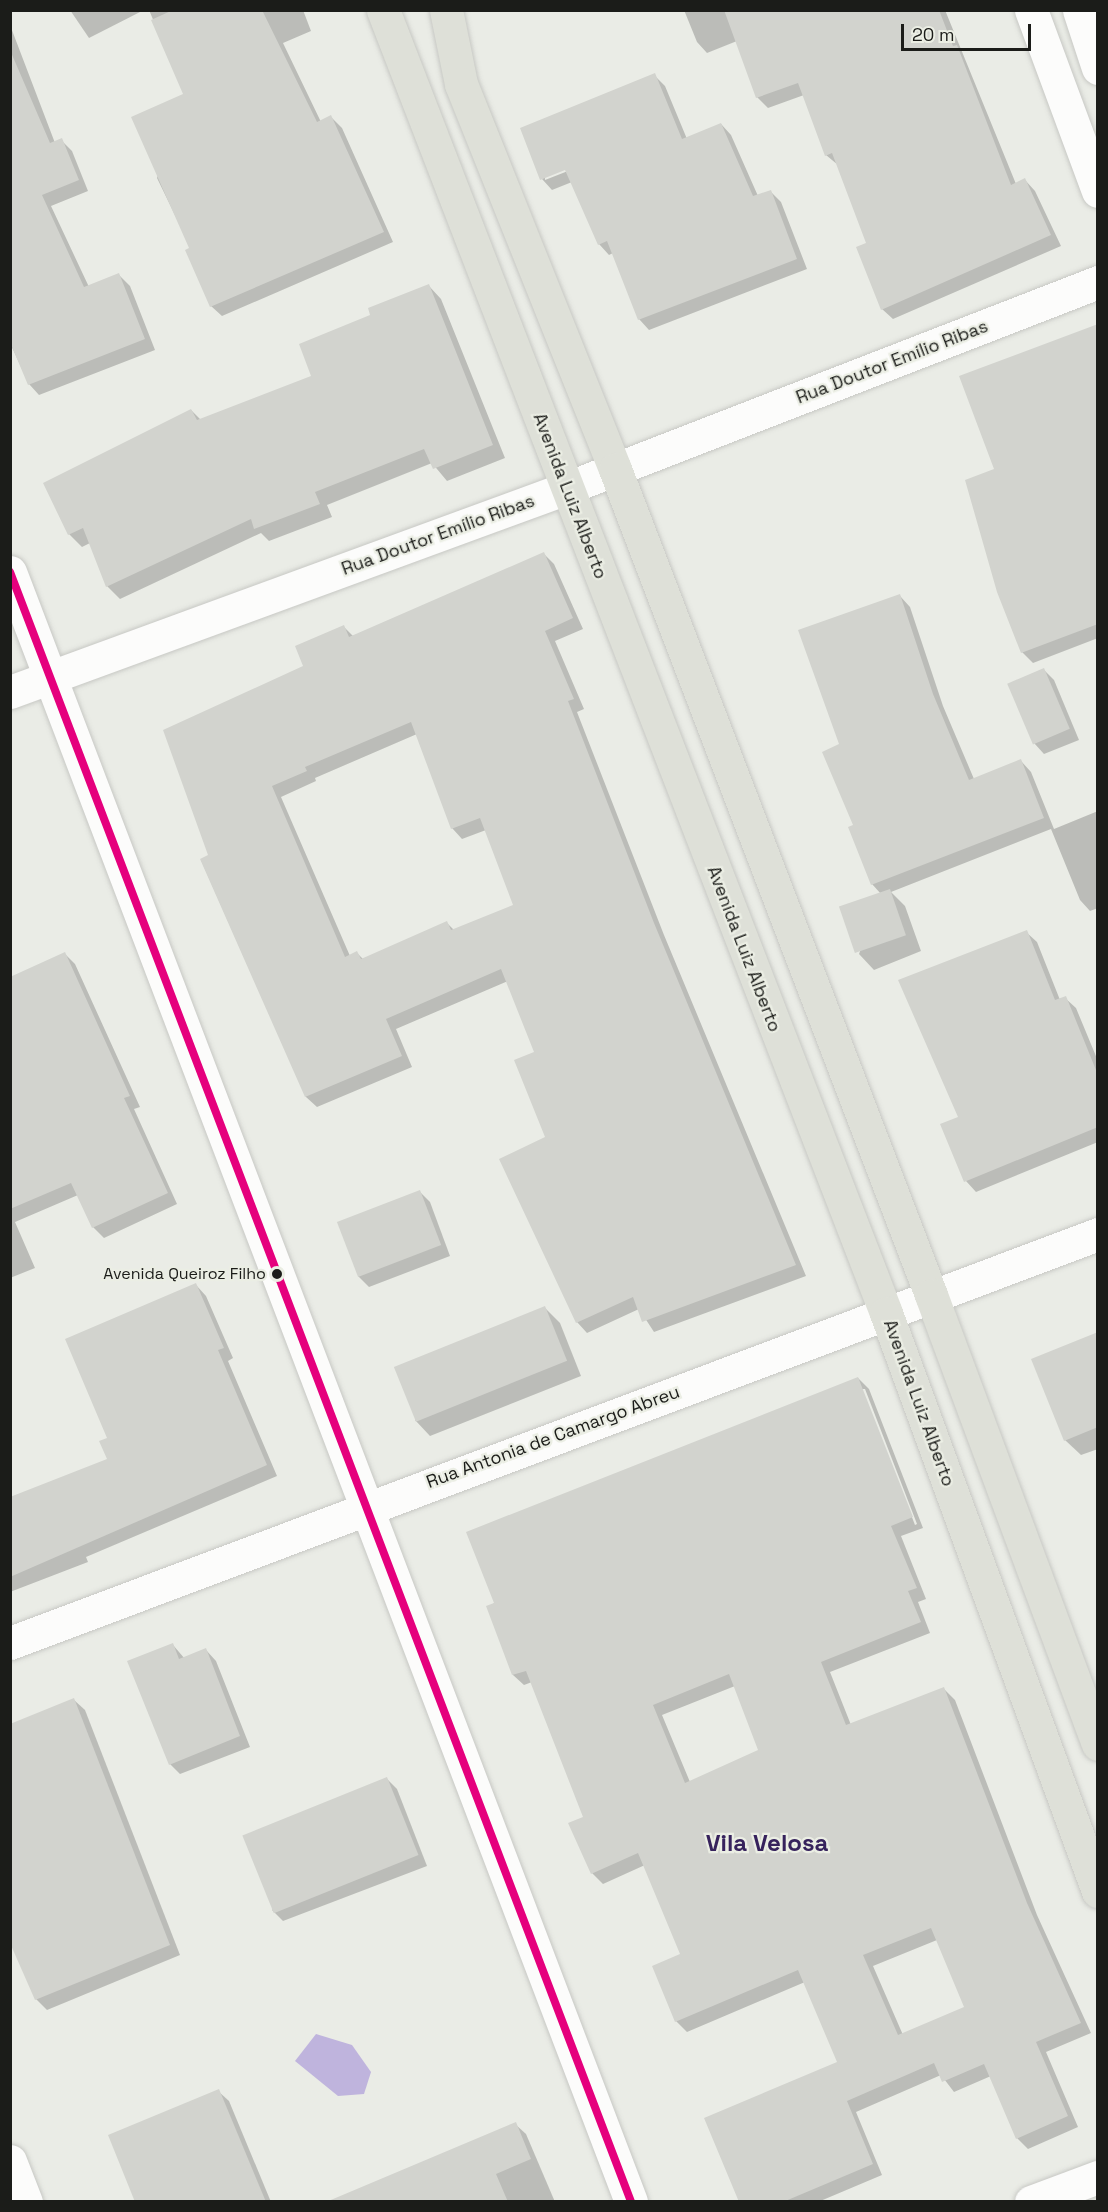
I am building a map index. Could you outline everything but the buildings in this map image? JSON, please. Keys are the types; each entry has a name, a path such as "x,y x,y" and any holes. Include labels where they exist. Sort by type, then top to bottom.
{"main road":[{"name":"Avenida Luiz Alberto","path":"383,10 886,1313 1098,1891"},
{"path":"446,10 460,84 615,469 931,1295 1098,1744"}],"street":[{"path":"1031,10 1098,191"},
{"path":"1079,10 1098,68"},
{"name":"Rua Doutor Emílio Ribas","path":"10,692 567,488 1098,282"},
{"path":"10,572 631,2202"},
{"name":"Rua Antonia de Camargo Abreu","path":"10,1643 1098,1234"},
{"path":"10,2162 26,2202"},
{"path":"1031,2202 1098,2177"}],"shaded area":[{"path":"316,2034 352,2045 371,2072 364,2094 338,2096 295,2061"}],"transit line":[{"path":"10,572 631,2202"}],"place":[{"name":"Avenida Queiroz Filho","path":"277,1274"}],"district":[{"name":"Vila Velosa","path":"767,1843"}]}
